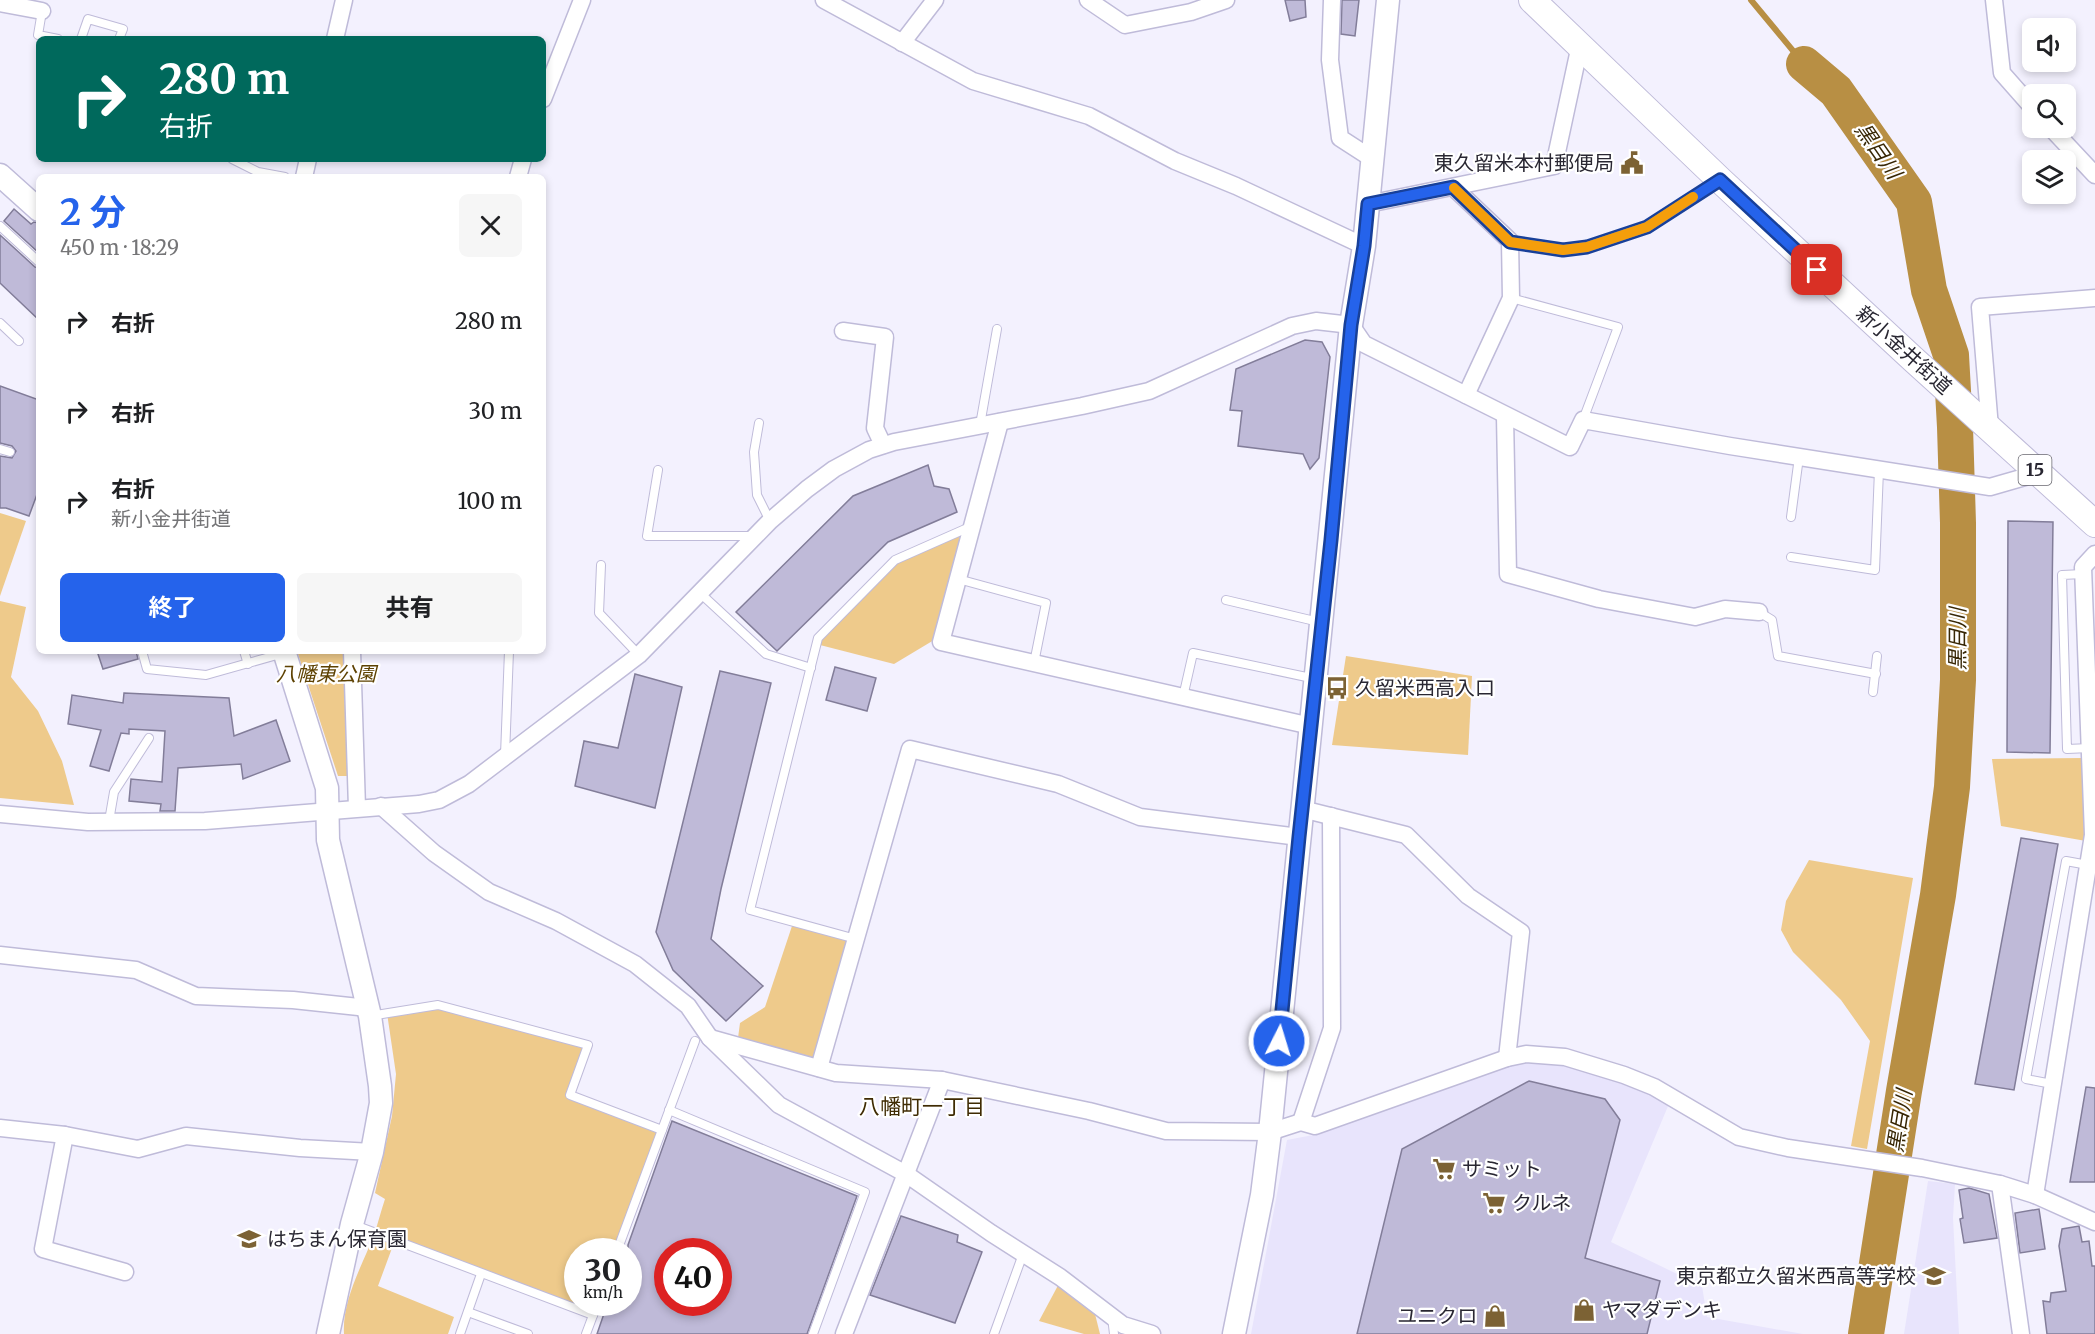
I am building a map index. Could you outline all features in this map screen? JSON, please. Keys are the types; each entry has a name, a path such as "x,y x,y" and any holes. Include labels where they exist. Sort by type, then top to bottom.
{"main road":[{"name":"新小金井街道","path":"1532,0 1720,180 2095,524"}],"street":[{"path":"336,36 344,0"},
{"path":"546,91 582,0"},
{"path":"902,43 935,0"},
{"path":"1088,0 1125,25 1191,12 1226,0"},
{"path":"1332,0 1330,60 1340,138 1371,158"},
{"path":"1234,1334 1262,1195 1270,1132 1323,622 1351,325 1364,246 1388,0"},
{"path":"1994,0 2002,73 2022,96"},
{"path":"827,1 973,81 1089,116 1175,161 1236,186 1364,246"},
{"path":"0,3 42,12"},
{"path":"1368,204 1554,166 1580,45"},
{"path":"2061,138 2095,175"},
{"path":"1,179 36,208"},
{"path":"1453,187 1510,242 1510,298 1466,395"},
{"path":"1983,422 1980,307 2095,298"},
{"path":"0,814 88,822 205,821 419,804 439,800 469,784 639,655 770,521 834,468 883,445 1149,391 1292,326 1316,321 1351,325 1364,344 1570,447 1583,420 1990,487 2039,473"},
{"path":"843,331 885,337 875,428 883,445"},
{"path":"1505,416 1508,574 1599,599 1695,617 1725,609 1759,612"},
{"path":"1000,422 941,642 1311,726"},
{"path":"2035,1195 2093,835 2090,622 2083,567 2095,554"},
{"path":"285,654 327,788 328,840 369,1012 380,1086 381,1103 372,1152 352,1224 328,1334"},
{"path":"352,654 357,808"},
{"path":"819,1068 910,749 1058,784 1140,817 1299,837"},
{"path":"381,806 434,853 489,892 556,921 631,962 688,1006 703,1039 779,1105 906,1174 1060,1277 1123,1325 1152,1334"},
{"path":"1302,809 1406,835 1468,896 1521,932 1507,1058"},
{"path":"1300,1122 1332,1028 1331,816"},
{"path":"0,955 136,970 196,996 293,1000 369,1012"},
{"path":"703,1039 836,1073 942,1080 1089,1111 1166,1131 1270,1132 1300,1122 1315,1125 1507,1058 1526,1054 1565,1057 1654,1087 1739,1137 1818,1153 1922,1168 2000,1184 2035,1195 2095,1222"},
{"path":"844,1334 942,1080"},
{"path":"0,1128 64,1135 138,1149 186,1136 300,1149 372,1152"},
{"path":"64,1135 43,1249 125,1272"},
{"path":"2000,1184 2020,1334"}],"lane":[{"path":"42,12 38,35 43,36"},
{"path":"82,36 88,19 123,29 120,36"},
{"path":"238,162 258,172 269,174"},
{"path":"1510,242 1563,250 1587,247 1647,227 1720,180"},
{"path":"0,226 36,259"},
{"path":"1510,298 1618,327 1583,420"},
{"path":"0,323 19,341"},
{"path":"980,425 997,328"},
{"path":"759,423 754,452 757,495 770,521"},
{"path":"0,449 10,452"},
{"path":"1791,517 1799,457"},
{"path":"658,470 647,536 755,536"},
{"path":"1791,557 1875,570 1879,470"},
{"path":"856,939 750,910 818,638 895,560 972,526"},
{"path":"601,565 599,613 639,655"},
{"path":"2083,574 2062,575 2067,749 2090,748"},
{"path":"958,579 1046,603 1034,663"},
{"path":"700,593 766,654 810,668"},
{"path":"1226,600 1323,622"},
{"path":"1759,612 1772,620 1778,656 1876,674"},
{"path":"1183,697 1193,653 1316,679"},
{"path":"143,654 147,669 206,675 278,654"},
{"path":"245,654 248,664"},
{"path":"505,755 509,654"},
{"path":"1873,692 1877,656"},
{"path":"110,822 114,792 149,738"},
{"path":"2052,1084 2026,1079 2066,861 2088,865"},
{"path":"369,1012 438,1005 588,1045 570,1095 662,1130"},
{"path":"622,1238 669,1110 703,1039"},
{"path":"669,1110 865,1192 813,1334"},
{"path":"352,1224 564,1304"},
{"path":"994,1334 1023,1254"},
{"path":"460,1334 481,1274"},
{"path":"468,1312 528,1334"},
{"path":"586,1334 593,1316"},
{"path":"1112,1317 1114,1334"}],"shaded area":[{"path":"1532,1055 1624,1081 1671,1099 1611,1242 1702,1286 1707,1317 1803,1334 1251,1334 1287,1140 1313,1135"},
{"name":"東京都立久留米西高等学校","path":"1928,1181 1955,1184 1953,1218 1959,1334 1904,1334"}],"green space":[{"path":"0,513 26,521 0,596"},
{"path":"964,533 934,640 894,664 820,645 822,638 897,562"},
{"path":"0,601 26,607 11,677 38,711 62,761 74,805 0,798"},
{"name":"八幡東公園","path":"298,654 347,654 350,776 338,776"},
{"path":"1346,656 1472,676 1468,755 1332,745"},
{"path":"2084,758 2086,841 2001,826 1992,759"},
{"path":"1809,860 1913,878 1867,1149 1851,1146 1870,1041 1841,1000 1793,952 1781,930 1786,901"},
{"path":"792,926 849,941 814,1058 738,1038 740,1023 765,1007"},
{"path":"442,1006 585,1044 570,1095 660,1130 622,1238 564,1238 564,1304 395,1240 378,1286 454,1317 448,1334 344,1334 349,1296 374,1235 385,1199 375,1193 392,1116 396,1074 387,1013"},
{"path":"1062,1278 1092,1302 1100,1334 1084,1334 1039,1321"}],"building":[{"path":"1285,0 1305,0 1306,17 1290,21"},
{"path":"1342,0 1359,0 1355,36 1341,34"},
{"path":"14,209 31,224 36,222 36,250 4,221"},
{"path":"0,235 36,267 36,317 0,283"},
{"path":"1305,340 1322,342 1330,357 1319,458 1310,469 1303,454 1238,446 1242,411 1230,410 1236,369"},
{"path":"0,386 36,399 36,497 29,516 0,508 0,456 12,458 16,451 12,446 0,443"},
{"path":"928,465 934,486 949,489 957,512 888,542 777,651 736,612 853,496"},
{"path":"2008,521 2053,522 2050,753 2007,752"},
{"path":"98,654 137,654 138,659 103,669"},
{"path":"835,667 876,678 867,711 826,700"},
{"path":"720,671 771,683 711,939 763,986 726,1021 673,970 656,932"},
{"path":"635,674 682,687 655,808 575,786 584,741 618,748"},
{"path":"124,693 229,698 234,736 276,720 290,761 243,779 241,764 178,768 175,811 160,811 161,804 129,801 131,779 162,782 165,731 129,729 129,734 121,733 109,771 90,766 101,730 68,724 72,695 123,703"},
{"path":"2021,838 2058,844 2014,1090 1975,1084"},
{"name":"クルネ","path":"1529,1081 1605,1099 1620,1120 1585,1258 1660,1281 1647,1334 1357,1334 1402,1149"},
{"path":"2086,1087 2095,1088 2095,1182 2070,1182"},
{"path":"672,1121 857,1196 807,1334 597,1334 603,1316 642,1316 642,1238 630,1238"},
{"path":"1969,1188 1989,1194 1997,1238 1964,1243 1959,1190"},
{"path":"2039,1209 2045,1249 2020,1253 2015,1213"},
{"path":"901,1216 958,1235 957,1242 982,1252 955,1323 870,1295"},
{"path":"2079,1226 2082,1242 2089,1241 2092,1266 2095,1266 2095,1334 2047,1334 2043,1301 2050,1302 2051,1293 2066,1291 2059,1246 2062,1229"}],"waterway":[{"name":"黒目川","path":"1751,0 1804,64"},
{"name":"黒目川","path":"1804,64 1836,91 1914,202 1929,290 1951,355 1955,427 1958,523 1958,680 1952,787 1938,895 1904,1091 1866,1334"}],"slow traffic":[{"path":"1454,188 1510,242 1563,250 1587,247 1647,227 1693,197"}],"place":[{"name":"東久留米本村郵便局","path":"1632,163"},
{"name":"久留米西高入口","path":"1337,688"},
{"name":"サミット","path":"1444,1169"},
{"name":"クルネ","path":"1494,1203"},
{"name":"はちまん保育園","path":"249,1239"},
{"name":"東京都立久留米西高等学校","path":"1934,1276"},
{"name":"ヤマダデンキ","path":"1584,1310"},
{"name":"ユニクロ","path":"1495,1316"}],"district":[{"name":"八幡町一丁目","path":"922,1107"}],"route":[{"path":"1279,1041 1351,325 1364,246 1368,204 1453,187 1510,242 1563,250 1587,247 1647,227 1720,180 1817,270"}]}
